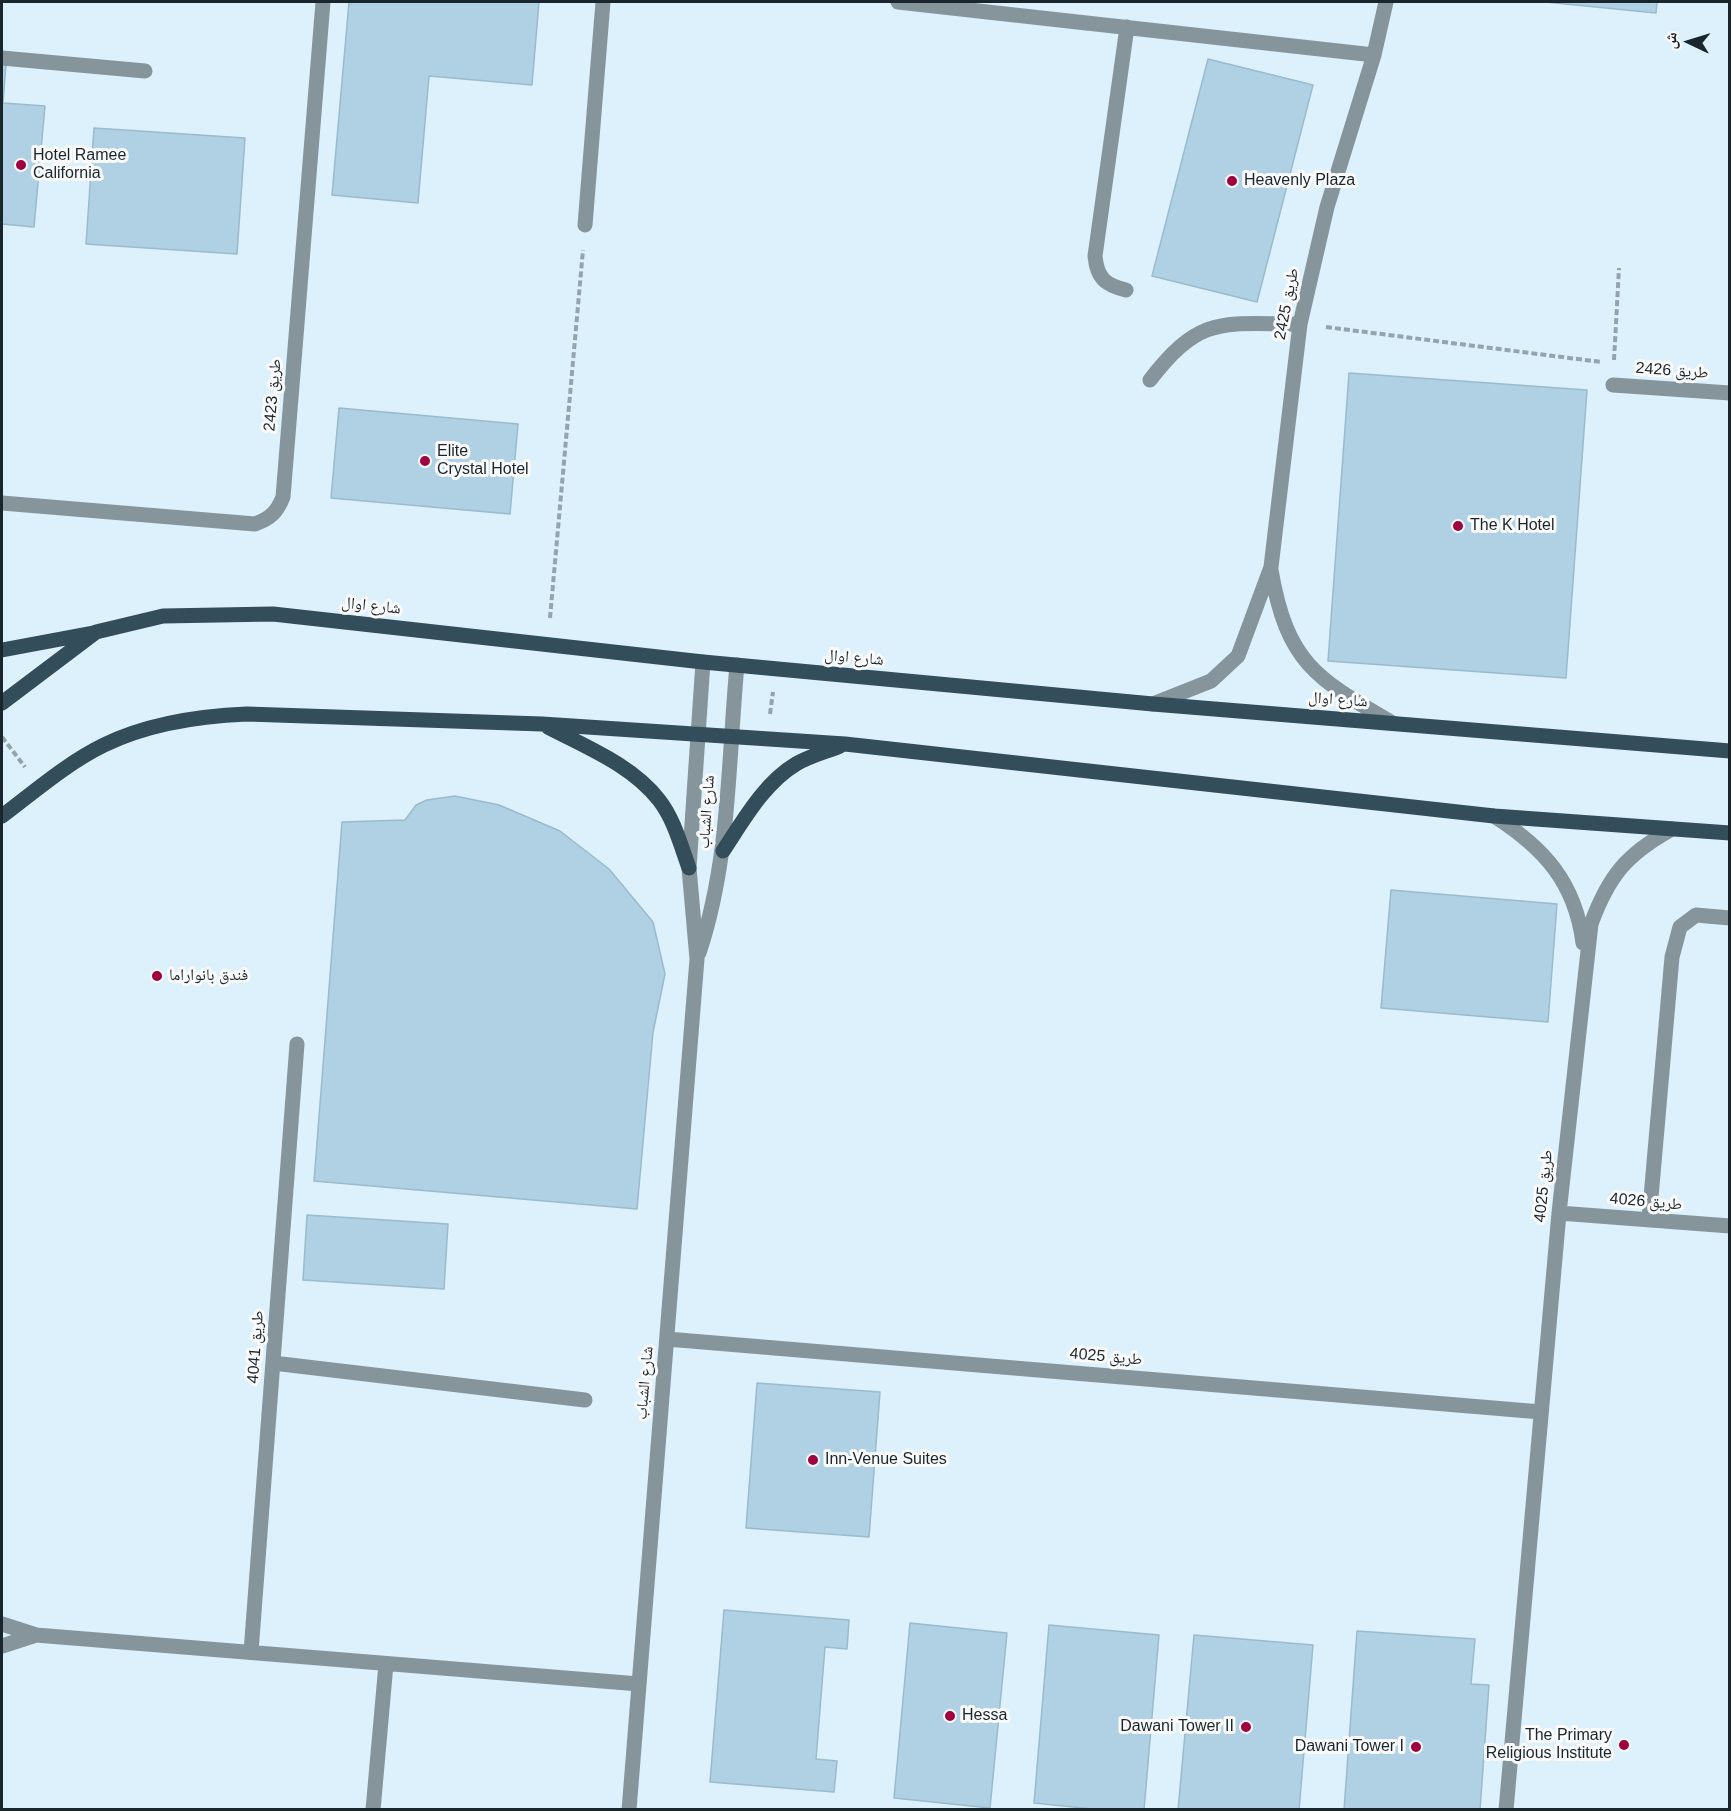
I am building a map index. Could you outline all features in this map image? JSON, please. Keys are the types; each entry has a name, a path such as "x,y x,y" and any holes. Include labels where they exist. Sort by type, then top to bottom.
{"main road":[{"name":"شارع اوال","path":"2,704 96,632 163,616 273,614 703,662 1153,705 1391,722 1730,751"},
{"path":"2,650 96,632"},
{"path":"2,816 40,787 104,745 154,727 217,715 247,714 542,724 845,744 1494,816 1730,833"},
{"path":"542,724 618,765 644,784 660,801 689,868"},
{"path":"723,851 744,819 778,779 796,764 845,744"}],"street":[{"name":"طريق 2423","path":"2,503 255,524 268,520 278,510 283,497 323,2"},
{"path":"585,225 603,2"},
{"path":"898,2 1374,55"},
{"name":"طريق 2425","path":"1153,705 1211,681 1238,656 1271,567 1300,324 1327,207 1374,55 1386,2"},
{"path":"1126,290 1109,286 1097,274 1095,256 1127,27"},
{"path":"2,58 146,71"},
{"path":"1150,380 1166,359 1185,341 1210,326 1300,324"},
{"name":"طريق 2426","path":"1613,385 1730,393"},
{"name":"طريق 2425","path":"1271,567 1278,606 1288,634 1311,669 1334,688 1391,722"},
{"name":"شارع الشباب","path":"629,1809 698,959 689,868 703,662"},
{"name":"شارع الشباب","path":"698,959 713,911 723,851 737,665"},
{"name":"طريق 4025","path":"1494,816 1524,835 1540,851 1568,889 1580,921 1586,964"},
{"name":"طريق 4025","path":"1506,1809 1559,1213 1591,924 1602,893 1628,859 1644,844 1672,828"},
{"path":"1649,1220 1672,957 1680,927 1696,915 1730,918"},
{"name":"طريق 4041","path":"251,1652 297,1044"},
{"name":"طريق 4026","path":"1559,1213 1730,1227"},
{"name":"طريق 4025","path":"667,1339 1541,1412"},
{"path":"273,1364 585,1400"},
{"path":"2,1624 36,1635 639,1684"},
{"path":"2,1646 36,1635"},
{"path":"373,1809 386,1664"}],"path":[{"path":"561,620 549,618 585,225"},
{"path":"1613,385 1619,268"},
{"path":"1300,324 1614,364"},
{"path":"766,739 776,669"},
{"path":"2,737 40,787"}],"building":[{"path":"349,2 539,2 532,85 429,76 418,203 332,195"},
{"path":"1545,2 1657,2 1656,13"},
{"name":"Heavenly Plaza","path":"1208,59 1313,85 1257,302 1152,276"},
{"name":"Hotel Ramee California","path":"2,63 6,64 3,103 45,106 34,227 2,224"},
{"path":"94,128 245,138 237,254 86,244"},
{"name":"The K Hotel","path":"1349,373 1587,390 1566,678 1328,661"},
{"name":"Elite Crystal Hotel","path":"339,408 518,424 510,514 331,498"},
{"path":"455,796 499,805 560,831 609,869 653,922 665,974 653,1032 637,1209 314,1181 342,822 405,820 416,805 427,800"},
{"path":"1391,890 1557,904 1548,1022 1381,1008"},
{"path":"307,1215 448,1224 444,1289 303,1280"},
{"name":"Inn-Venue Suites","path":"757,1383 880,1392 869,1537 746,1528"},
{"path":"724,1610 849,1620 847,1649 825,1647 816,1759 837,1761 834,1792 710,1782"},
{"name":"Hessa","path":"910,1623 1007,1633 990,1808 894,1798"},
{"path":"1049,1625 1159,1635 1144,1810 1102,1810 1034,1803"},
{"name":"Dawani Tower I","path":"1357,1631 1475,1639 1471,1684 1489,1685 1480,1810 1344,1810"},
{"name":"Dawani Tower II","path":"1194,1635 1313,1645 1299,1810 1178,1810"}],"place":[{"name":"Hotel Ramee California","path":"21,165"},
{"name":"Heavenly Plaza","path":"1232,181"},
{"name":"Elite Crystal Hotel","path":"425,461"},
{"name":"The K Hotel","path":"1458,526"},
{"name":"فندق بانواراما","path":"157,976"},
{"name":"Inn-Venue Suites","path":"813,1460"},
{"name":"Hessa","path":"950,1716"},
{"name":"Dawani Tower II","path":"1246,1727"},
{"name":"The Primary Religious Institute","path":"1624,1745"},
{"name":"Dawani Tower I","path":"1416,1747"}]}
